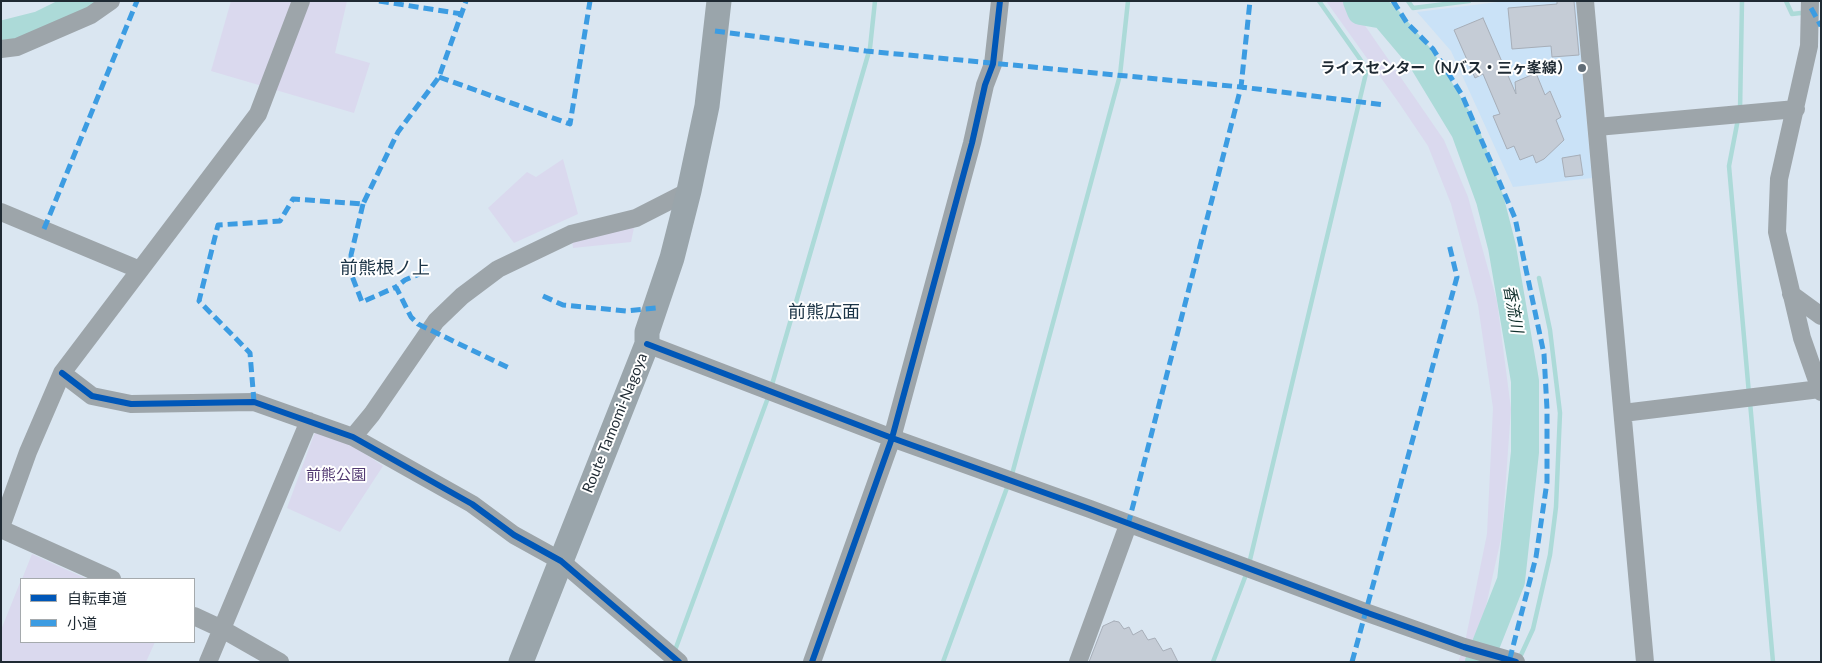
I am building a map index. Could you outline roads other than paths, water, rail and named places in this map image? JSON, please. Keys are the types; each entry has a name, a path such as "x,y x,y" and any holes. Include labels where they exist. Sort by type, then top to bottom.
{"main road":[{"name":"Route Tamomi-Nagoya","path":"521,662 647,344 647,332 672,258 689,191 707,106 719,1"}],"street":[{"path":"1,49 26,44 92,14 111,1"},
{"path":"110,578 1,528 28,452 62,373 258,114 301,1"},
{"path":"812,662 892,438 972,143 985,85 993,64 1000,1"},
{"path":"1585,1 1645,662"},
{"path":"1623,413 1820,390 1802,338 1777,232 1779,179 1809,46 1814,5"},
{"path":"1597,128 1796,109"},
{"path":"353,437 372,414 436,322 462,296 498,268 572,234 636,218 689,191"},
{"path":"1,212 140,270"},
{"path":"1791,294 1821,316"},
{"path":"647,344 892,438 1083,506 1128,525 1464,647 1511,660"},
{"path":"62,373 92,396 131,404 254,402 353,437 472,504 514,535 561,561 678,662"},
{"path":"208,662 309,421"},
{"path":"1078,662 1128,525"},
{"path":"195,616 222,629 280,662"}],"waterway":[{"path":"1,35 40,25 89,1"},
{"path":"771,388 870,48 875,1"},
{"path":"1011,478 1120,75 1128,1"},
{"path":"1249,564 1367,69 1319,1"},
{"name":"香流川","path":"1357,1 1361,11 1384,15 1422,60 1465,131 1490,200 1502,247 1525,381 1525,452 1511,581 1479,662"},
{"path":"1408,1 1413,8 1469,1"},
{"path":"1740,111 1742,1"},
{"path":"1786,1 1792,14 1801,13"},
{"path":"1738,119 1729,166 1749,394"},
{"path":"1521,655 1533,629 1550,555 1556,507 1560,413 1550,330 1539,278"},
{"path":"674,653 769,395"},
{"path":"1750,402 1773,662"},
{"path":"943,662 1008,485"},
{"path":"1213,662 1247,572"}],"place":[{"name":"ライスセンター（Nバス・三ヶ峯線）","path":"1582,68"}],"district":[{"name":"前熊根ノ上","path":"385,268"},
{"name":"前熊広面","path":"824,312"}],"park label":[{"name":"前熊公園","path":"336,475"}]}
